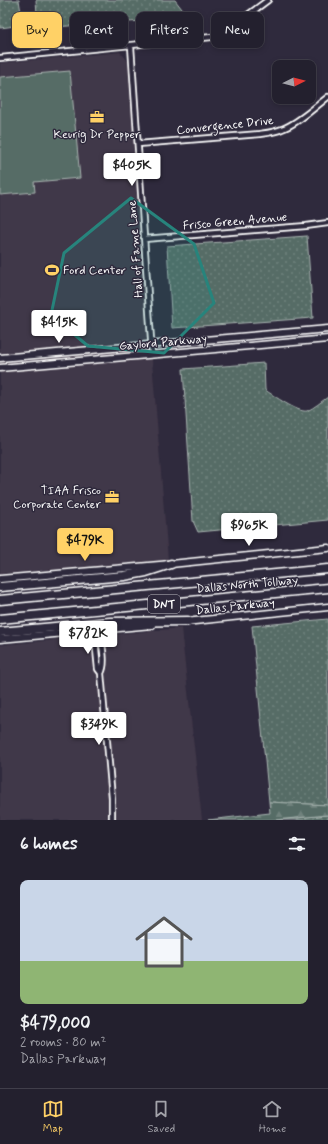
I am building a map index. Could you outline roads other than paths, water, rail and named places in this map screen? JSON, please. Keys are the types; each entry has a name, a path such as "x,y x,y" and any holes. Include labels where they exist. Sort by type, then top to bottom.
{"highway":[{"path":"0,587 124,576 146,572 171,564"},
{"name":"Dallas North Tollway","path":"0,600 328,569"},
{"name":"Dallas North Tollway","path":"0,619 328,588"},
{"path":"0,632 110,622 188,621"}],"street":[{"path":"0,58 212,37 225,32 268,0"},
{"name":"Hall of Fame Lane","path":"131,46 152,354"},
{"name":"Convergence Drive","path":"138,144 270,132 290,125 328,97"},
{"name":"Frisco Green Avenue","path":"144,239 328,223"},
{"name":"Gaylord Parkway","path":"0,358 328,329"},
{"name":"Gaylord Parkway","path":"0,368 328,339"},
{"path":"39,355 39,364"},
{"path":"0,579 328,548"},
{"name":"Dallas Parkway","path":"0,639 328,607"},
{"path":"97,630 97,664 101,673 112,798 112,820"}],"place":[{"name":"Keurig Dr Pepper","path":"97,117"},
{"name":"Ford Center","path":"52,270"},
{"name":"TIAA Frisco Corporate Center","path":"112,497"}]}
